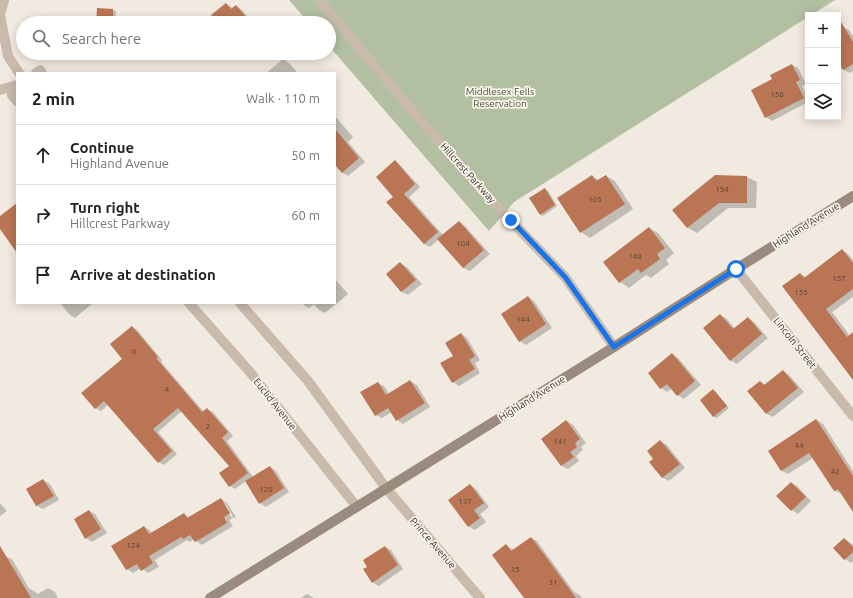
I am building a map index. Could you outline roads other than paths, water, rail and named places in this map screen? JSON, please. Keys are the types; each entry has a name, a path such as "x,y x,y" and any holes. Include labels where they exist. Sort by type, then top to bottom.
{"main road":[{"name":"Highland Avenue","path":"210,598 357,508 386,488 614,347 853,196"}],"street":[{"path":"4,0 0,16 8,56 18,72"},
{"name":"Hillcrest Parkway","path":"319,0 333,16"},
{"name":"Hillcrest Parkway","path":"336,20 488,197 565,277 614,347"},
{"path":"0,90 16,85"},
{"path":"16,91 12,95 16,100"},
{"name":"Lincoln Street","path":"736,269 853,416"},
{"name":"Euclid Avenue","path":"190,304 249,371 357,508"},
{"path":"241,304 308,381 386,488"},
{"name":"Prince Avenue","path":"386,488 480,598"}],"park label":[{"name":"Middlesex Fells Reservation","path":"500,96"}]}
